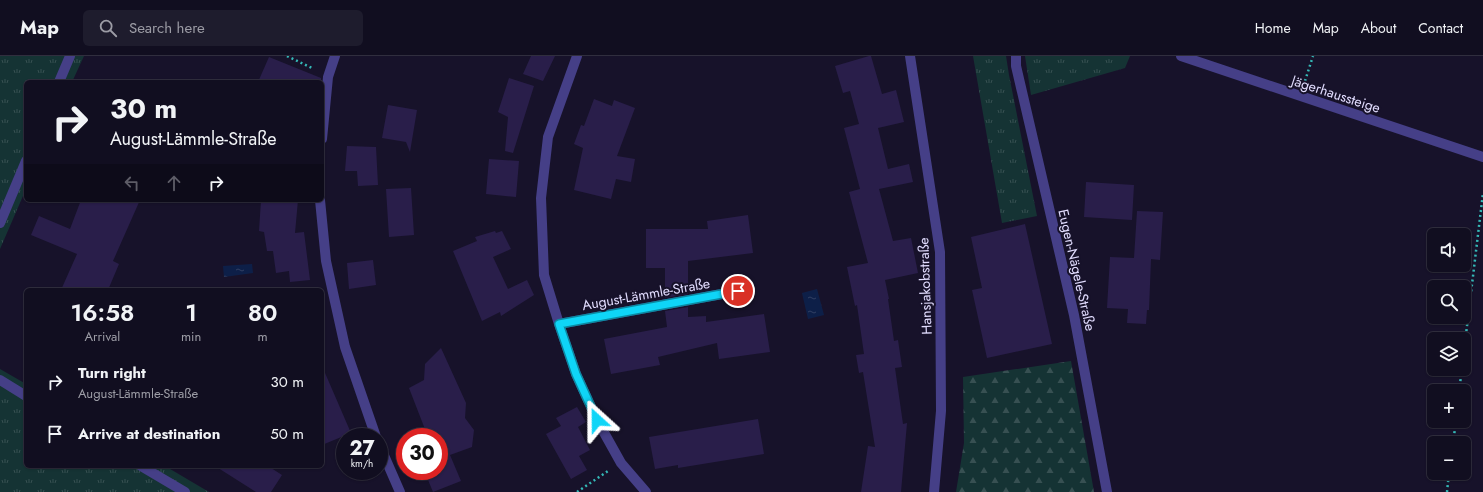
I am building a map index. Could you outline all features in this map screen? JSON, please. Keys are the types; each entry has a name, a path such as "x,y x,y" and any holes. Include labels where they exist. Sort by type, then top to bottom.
{"street":[{"path":"60,80 70,56"},
{"path":"324,118 328,77 335,56"},
{"path":"577,56 548,137 541,198 544,275 576,374 597,420 621,463 646,492"},
{"name":"Hansjakobstraße","path":"910,56 940,252 941,411 934,492"},
{"name":"Eugen-Nägele-Straße","path":"1016,56 1016,66 1074,315 1107,492"},
{"name":"Jägerhaussteige","path":"1181,56 1483,157"},
{"path":"0,223 24,167"},
{"path":"320,202 326,261 345,347 373,428"},
{"name":"August-Lämmle-Straße","path":"559,324 738,291"},
{"path":"0,380 24,395"},
{"path":"388,465 400,492"},
{"path":"144,468 185,492"}],"path":[{"path":"287,56 328,77"},
{"path":"1299,96 1313,56"},
{"path":"1466,332 1483,193"},
{"path":"577,492 621,463"},
{"path":"1447,492 1448,480"}],"green space":[{"path":"0,56 84,56 73,80 24,80 24,194 0,249"},
{"path":"973,56 1006,56 1037,216 1002,223"},
{"path":"1025,56 1130,56 1125,68 1031,95"},
{"path":"1071,361 1094,492 956,492 964,443 963,377"},
{"path":"0,369 24,383 24,468 168,468 209,492 0,492"}],"water":[{"path":"252,264 253,273 224,277 223,266"},
{"path":"817,289 824,315 808,319 802,293"}],"building":[{"path":"531,56 555,56 543,81 523,74"},
{"path":"871,56 882,94 896,90 904,122 878,128 888,169 909,164 913,182 879,189 893,241 911,238 918,273 885,280 894,341 898,340 902,367 895,368 903,424 907,423 901,492 861,492 868,446 875,447 863,372 859,373 856,355 864,354 857,305 855,306 847,267 868,263 849,192 860,189 844,128 859,124 850,91 843,93 835,66"},
{"path":"269,57 321,78 321,80 259,80"},
{"path":"509,78 534,86 513,153 505,151 508,117 498,112"},
{"path":"594,99 612,106 614,100 635,108 617,156 635,159 631,182 616,179 611,199 574,190 583,148 574,144 581,125 584,126"},
{"path":"388,105 417,110 410,152 406,142 382,138"},
{"path":"347,146 376,147 378,185 358,186 357,171 345,171"},
{"path":"489,159 519,161 516,197 486,194"},
{"path":"1086,182 1134,185 1132,220 1084,217"},
{"path":"411,188 414,235 389,237 386,189"},
{"path":"80,202 139,202 113,261 119,264 109,288 62,288 77,254 31,235 39,216 70,229"},
{"path":"261,202 298,202 295,233 304,232 310,280 290,282 289,271 276,273 273,251 267,251 264,232 259,231"},
{"path":"1137,211 1163,212 1160,260 1151,259 1149,310 1147,310 1146,324 1127,323 1128,309 1107,308 1110,257 1134,258"},
{"path":"748,215 753,253 688,261 688,294 665,298 665,268 646,268 646,229 708,229 707,221"},
{"path":"1025,224 1052,344 987,358 972,290 982,288 971,237"},
{"path":"495,231 496,233 502,231 511,249 493,257 508,289 527,280 534,295 501,316 500,312 482,321 453,251 477,241 475,237"},
{"path":"373,260 376,285 349,289 347,263"},
{"path":"688,307 688,317 706,316 706,322 764,314 770,352 719,359 717,343 658,357 660,365 611,374 604,339 667,327 665,311"},
{"path":"441,348 466,403 465,418 474,430 472,447 450,455 461,481 433,492 428,480 448,480 448,428 425,428 409,388 424,380 425,364"},
{"path":"324,371 349,428 336,428 336,439 324,444"},
{"path":"577,407 586,422 578,427 590,450 579,456 587,470 571,479 546,434 561,426 556,418"},
{"path":"758,419 764,454 678,468 678,465 655,469 649,437"},
{"path":"218,468 271,468 282,475 271,492 256,492"}],"route":[{"path":"597,420 576,374 559,324 738,291"}]}
